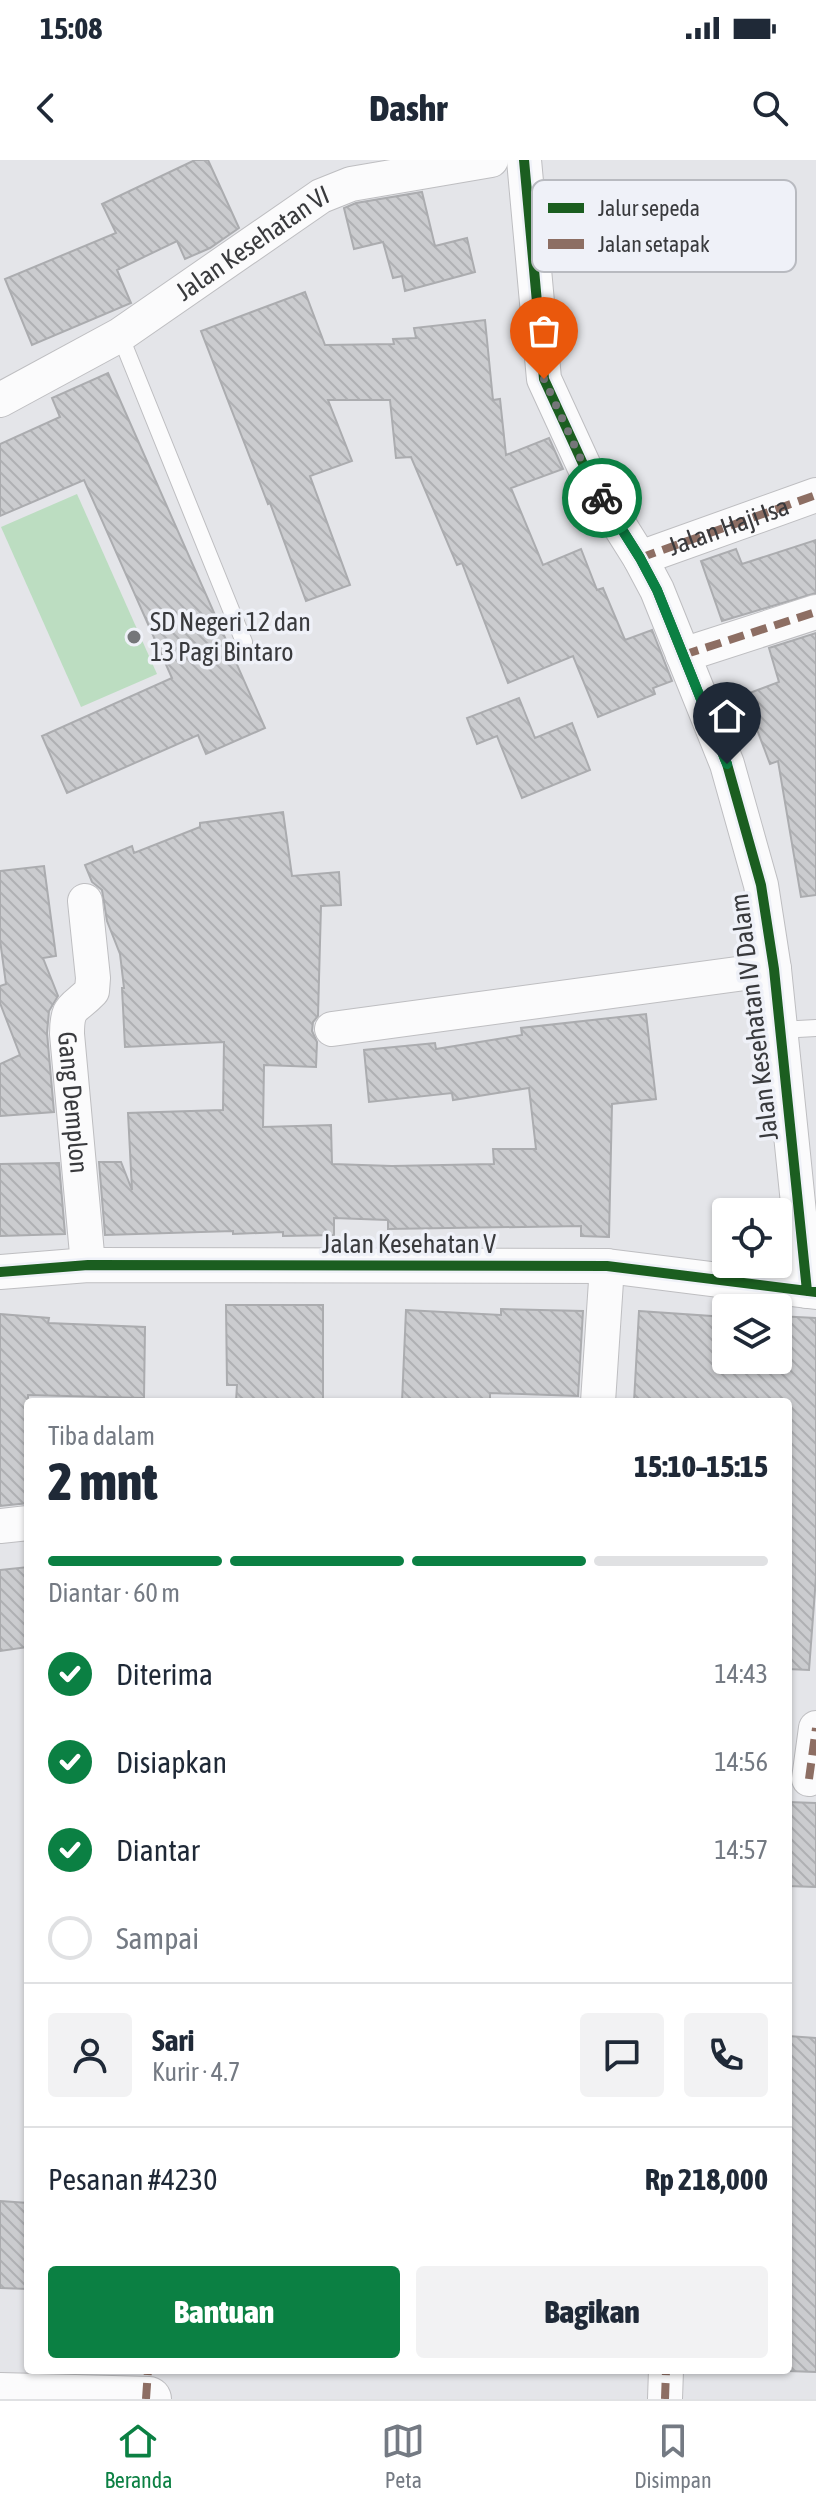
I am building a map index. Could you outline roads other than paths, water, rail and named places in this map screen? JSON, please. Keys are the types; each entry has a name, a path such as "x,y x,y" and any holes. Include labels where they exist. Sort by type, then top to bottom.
{"main road":[{"path":"0,2395 136,2390"}],"street":[{"name":"Jalan Kesehatan VI","path":"0,400 120,335 321,196 351,184 491,160"},
{"name":"Jalan Kesehatan IV Dalam","path":"524,160 532,248"},
{"name":"Jalan Kesehatan IV Dalam","path":"534,272 544,379 589,477 657,590 727,764 761,885 774,969 812,1292"},
{"name":"Jalan Haji Isa","path":"640,558 816,495"},
{"path":"683,655 816,612"},
{"name":"Gang Demplon","path":"85,901 92,991 67,1016 67,1034 88,1265"},
{"path":"332,1029 774,969"},
{"name":"Jalan Kesehatan V","path":"0,1272 88,1265 607,1266 812,1292"},
{"path":"598,1398 607,1266"},
{"path":"0,1526 24,1523"},
{"path":"804,1779 816,1728"},
{"path":"665,2399 666,2374"}],"lane":[{"path":"120,335 244,642"},
{"path":"780,1030 816,1028"}],"place":[{"name":"SD Negeri 12 dan 13 Pagi Bintaro","path":"134,637"}]}
